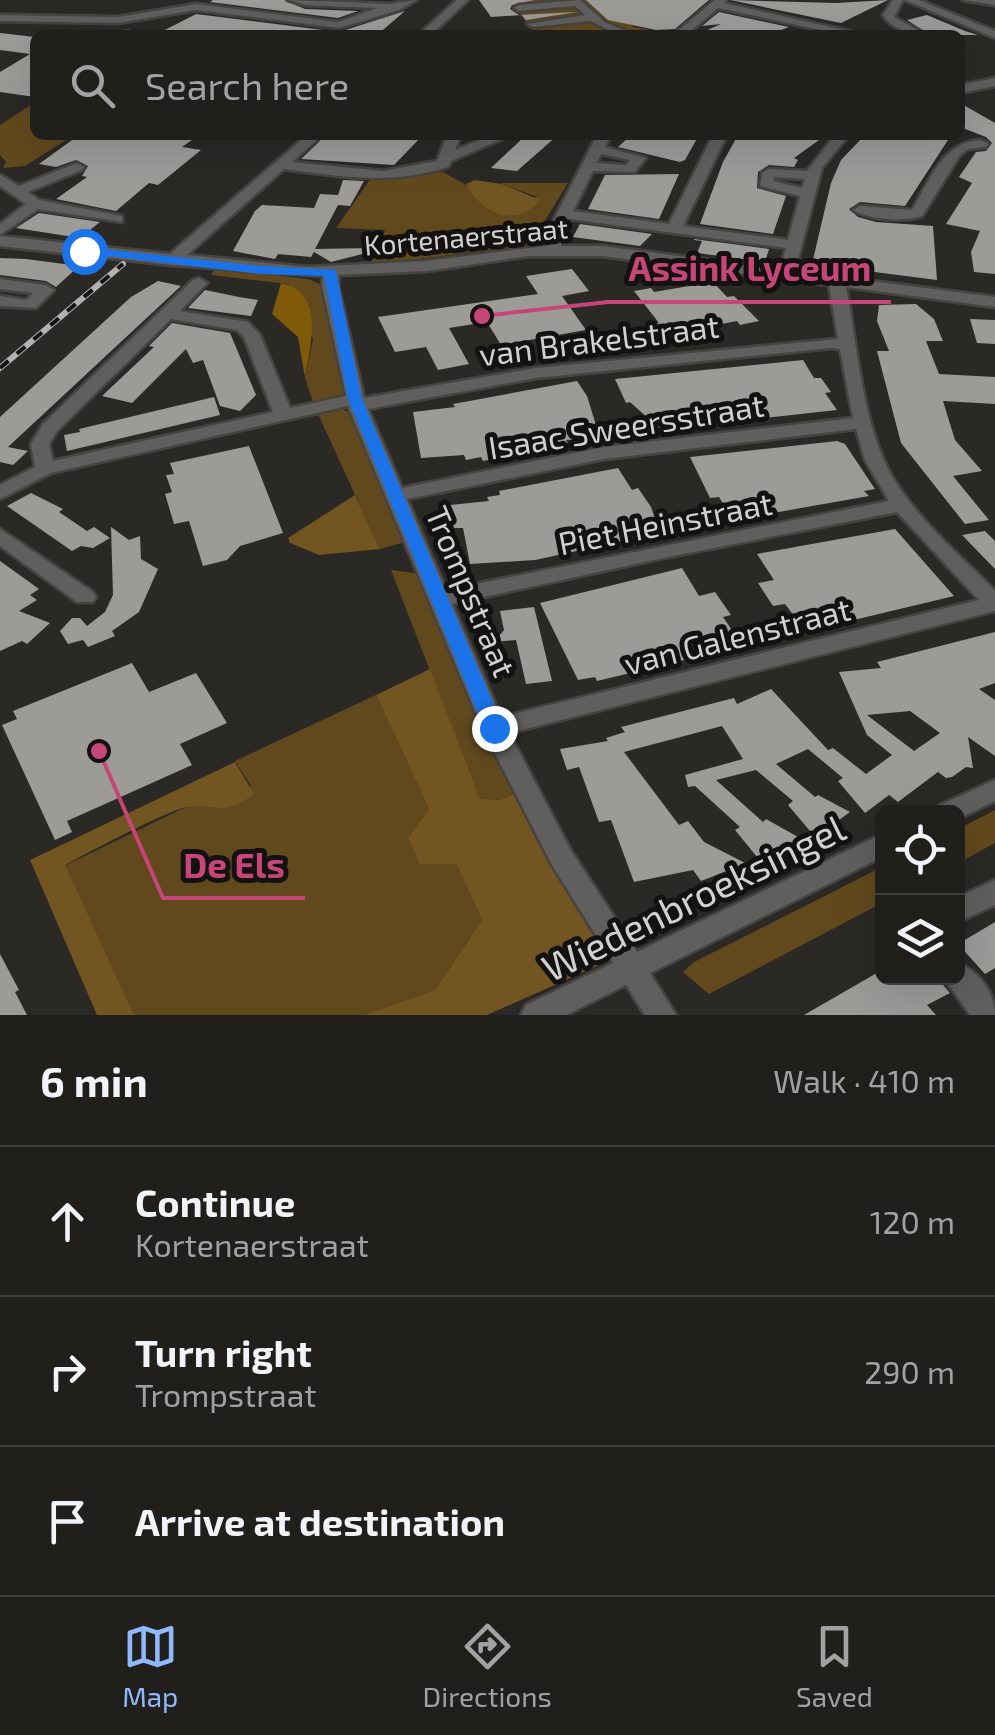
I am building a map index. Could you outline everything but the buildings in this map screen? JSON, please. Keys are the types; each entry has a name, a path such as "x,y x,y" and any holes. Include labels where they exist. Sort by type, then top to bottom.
{"street":[{"path":"296,0 320,4 374,1 395,8"},
{"path":"0,18 118,20 192,3 342,30 412,0"},
{"path":"429,30 462,0"},
{"path":"898,0 888,15 890,19 913,30"},
{"path":"910,0 995,35"},
{"path":"971,0 995,4"},
{"path":"519,8 575,1 592,18 619,30"},
{"path":"684,30 718,2 838,30"},
{"path":"533,24 592,18"},
{"path":"118,20 124,30"},
{"path":"68,28 96,30"},
{"path":"965,134 988,146"},
{"path":"172,260 309,140"},
{"path":"448,158 453,140"},
{"path":"282,165 384,176 427,170 492,140"},
{"path":"675,227 718,140"},
{"path":"786,276 813,175 819,160 837,140"},
{"path":"554,250 552,237 600,142 638,158 630,169 588,167"},
{"path":"860,210 908,216 917,213 955,152 964,145 988,146"},
{"path":"18,191 77,168"},
{"path":"808,194 765,184 769,173 813,175"},
{"path":"0,179 35,204 118,218"},
{"path":"0,231 35,204"},
{"path":"564,214 794,244"},
{"name":"Kortenaerstraat","path":"0,240 260,270 331,273 554,250 616,252 995,302"},
{"name":"Trompstraat","path":"331,273 330,286 356,402 494,728 561,857 661,1015"},
{"path":"45,468 40,444 50,428 199,283"},
{"path":"0,284 46,290 30,306 0,301"},
{"path":"837,284 876,463 902,505 995,604"},
{"path":"169,314 242,326 252,335 283,413"},
{"name":"van Brakelstraat","path":"0,493 45,468 283,413 536,373 850,344"},
{"name":"Isaac Sweersstraat","path":"397,494 624,450 864,422"},
{"name":"Piet Heinstraat","path":"440,600 663,551 902,505"},
{"path":"0,536 86,597"},
{"name":"van Galenstraat","path":"494,728 995,604"},
{"path":"964,805 995,790"},
{"name":"Wiedenbroeksingel","path":"536,1015 875,848"},
{"path":"965,907 995,892"},
{"path":"965,984 978,998 985,1015"}],"shaded area":[{"path":"509,0 591,0 634,27 650,30 532,30"},
{"path":"30,106 30,140 66,140 25,166 3,168 6,162 0,155 0,125"},
{"path":"443,172 466,185 494,210 537,197 500,183 568,183 530,245 370,265 385,230 336,228 372,177"},
{"path":"475,180 502,184 540,200 521,214 500,214 473,194 466,184"},
{"path":"216,268 308,279 322,285 346,394 314,405 305,378 313,339 289,284 211,275"},
{"path":"281,283 295,288 310,308 312,336 305,378 298,337 272,314"},
{"path":"342,409 358,417 409,541 380,549 318,414"},
{"path":"355,495 380,549 319,555 290,543 288,538"},
{"path":"391,570 423,574 518,793 498,800 480,800"},
{"path":"430,669 480,799 498,800 518,793 558,872 609,957 606,962 487,1015 363,1015 435,990 482,920 456,864 419,864 408,837 429,809 376,695"},
{"path":"376,695 429,809 408,837 419,864 456,864 482,920 435,990 363,1015 134,1015 64,866 186,807 251,786 235,761"},
{"path":"235,762 254,794 243,801 227,808 197,806 178,810 65,865 134,1015 97,1015 30,860"},
{"path":"995,810 995,843 965,859 965,825"},
{"path":"875,871 875,907 709,994 683,972 694,962"}],"railway":[{"path":"0,368 123,264"}],"place":[{"name":"Assink Lyceum","path":"482,316"},
{"name":"De Els","path":"99,751"}],"route":[{"path":"84,251 260,270 331,273 330,286 355,399 494,728"}]}
